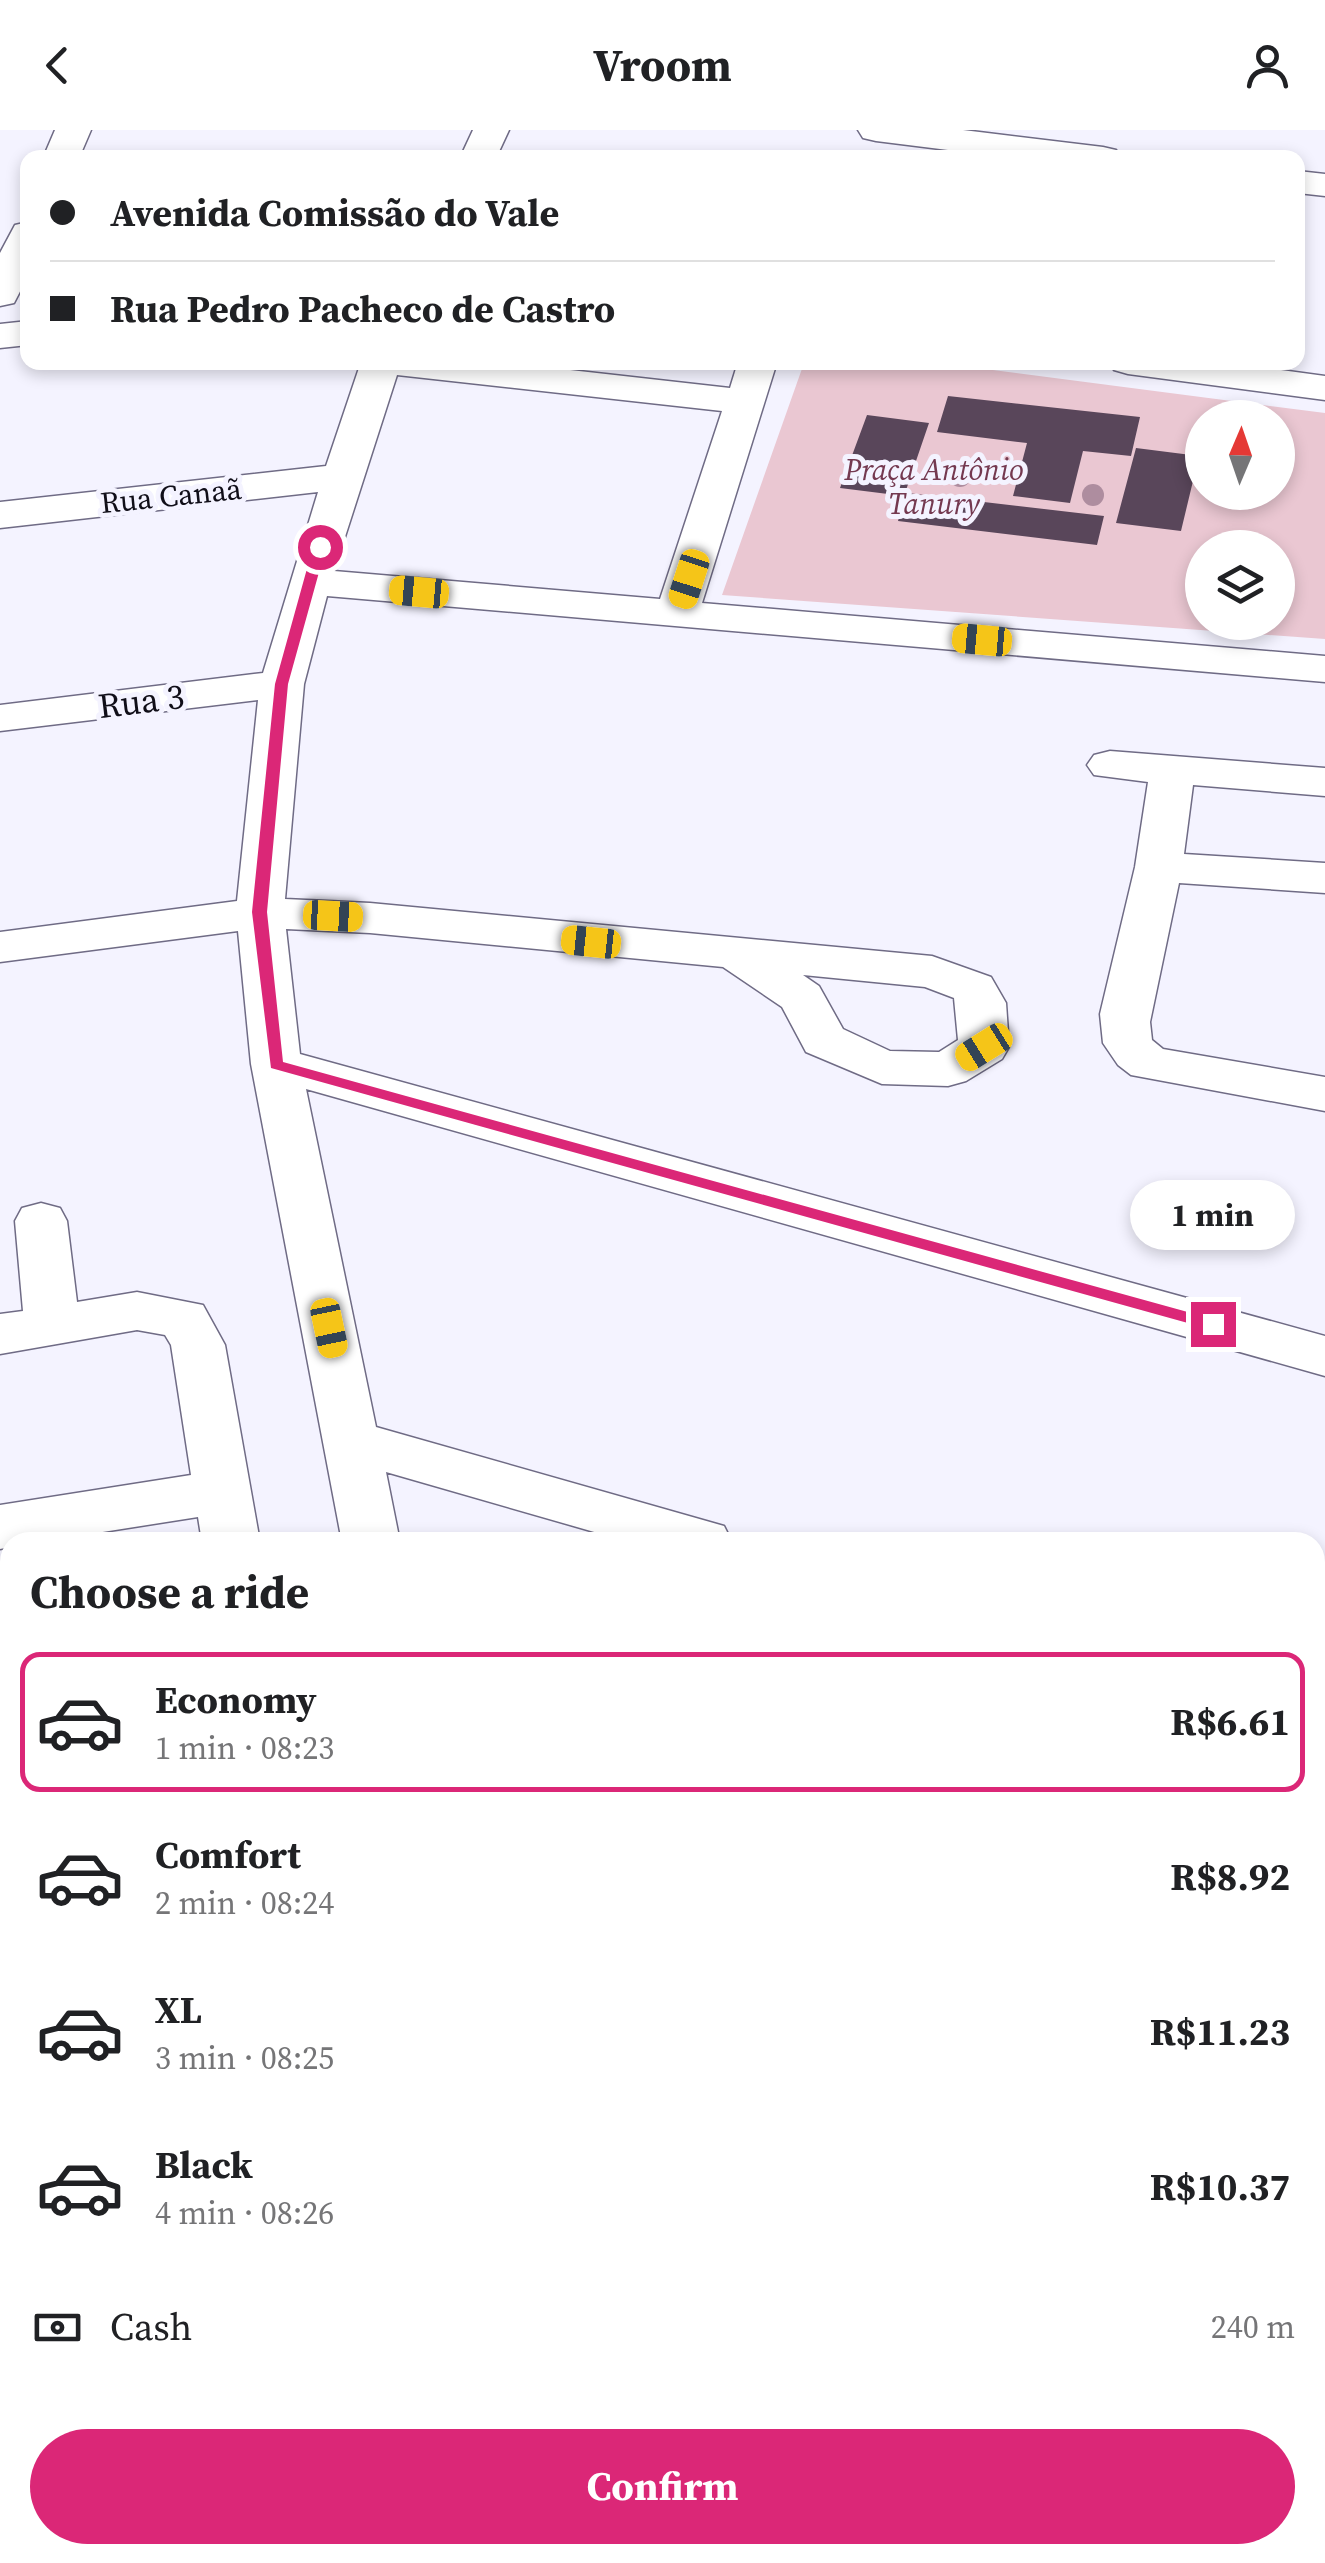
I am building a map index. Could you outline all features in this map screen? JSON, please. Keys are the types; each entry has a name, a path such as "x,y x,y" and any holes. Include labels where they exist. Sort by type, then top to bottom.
{"street":[{"path":"876,130 1039,150"},
{"path":"0,295 20,251"},
{"path":"368,1532 276,1064 260,912 282,684 308,582 378,370"},
{"path":"461,370 746,402"},
{"path":"677,614 756,370"},
{"path":"1189,370 1325,388"},
{"name":"Rua Canaã","path":"0,515 341,477"},
{"path":"308,582 1325,670"},
{"name":"Rua 3","path":"0,718 282,684"},
{"path":"1110,765 1325,782"},
{"path":"1172,772 1158,867 1125,1014 1124,1035 1130,1049 1149,1064 1325,1094"},
{"path":"1158,867 1325,878"},
{"path":"0,947 260,912 370,918 738,955"},
{"path":"276,1064 1325,1356"},
{"path":"0,1527 227,1517 198,1345 184,1318 137,1311 26,1330 41,1221"},
{"path":"352,1441 668,1532"}],"green space":[{"name":"Praça Antônio Tanury","path":"802,370 993,370 1225,400 1185,400 1185,510 1295,510 1295,409 1325,413 1325,639 1295,637 1295,530 1185,530 1185,629 722,595"}],"building":[{"path":"948,396 1140,417 1131,456 1083,451 1070,503 1013,496 1027,443 937,432"},
{"path":"867,415 929,423 904,496 840,488"},
{"path":"1136,448 1185,454 1186,510 1181,531 1116,523"},
{"path":"907,493 1104,516 1097,545 898,521"}],"route":[{"path":"320,547 282,684 260,912 276,1064 1213,1324"}]}
